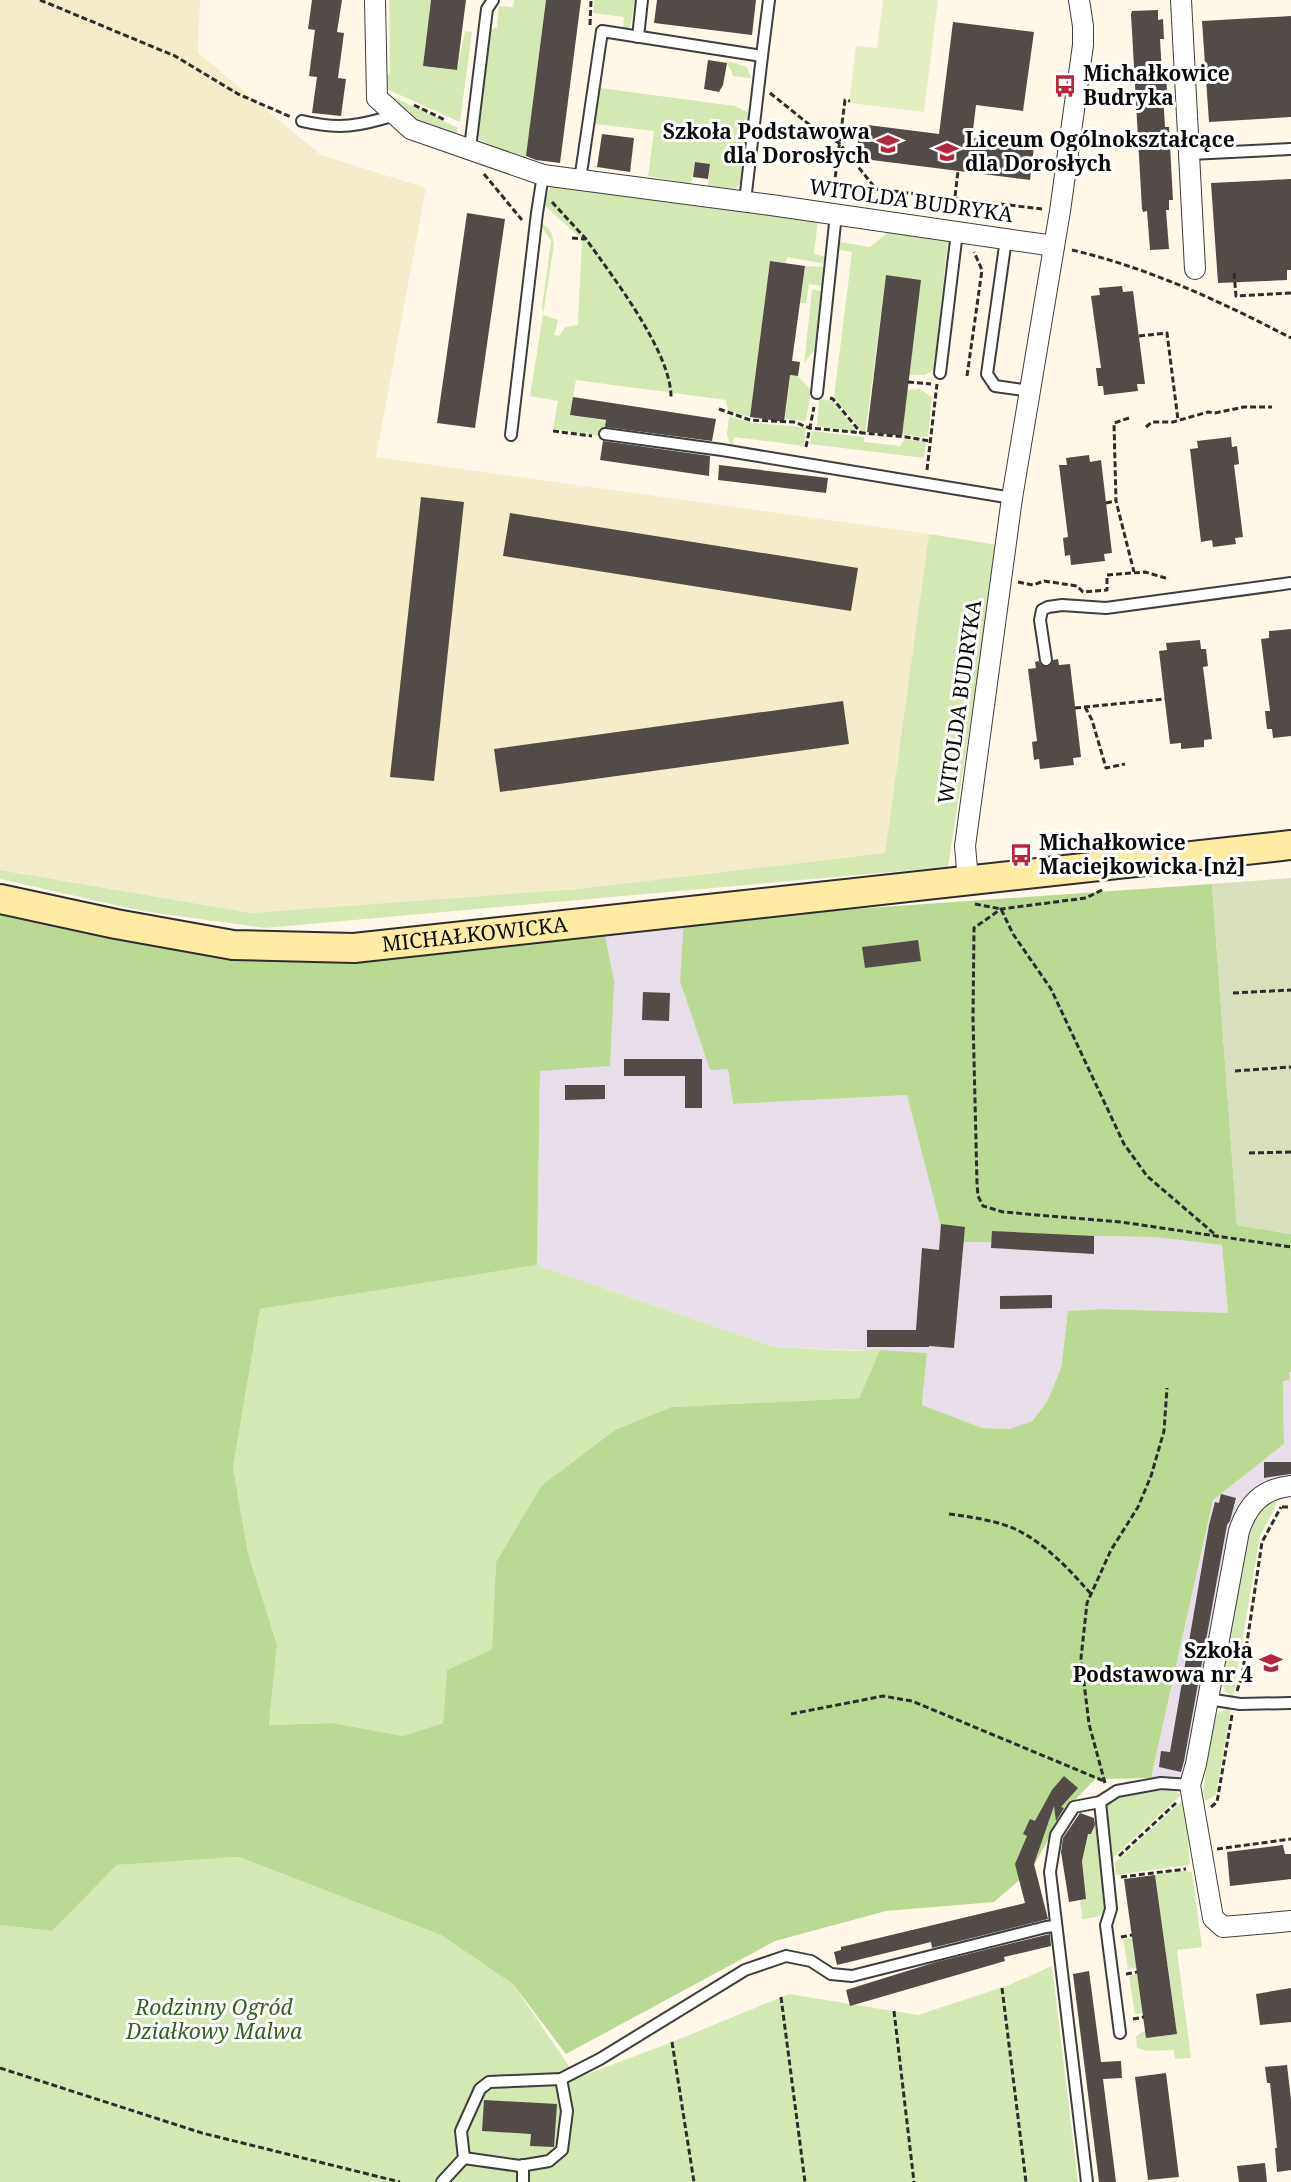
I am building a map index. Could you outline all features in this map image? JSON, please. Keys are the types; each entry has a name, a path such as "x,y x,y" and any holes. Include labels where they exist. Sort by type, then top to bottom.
{"street":[{"name":"WITOLDA BUDRYKA","path":"375,0 377,98 402,108 411,129 470,140 542,183 580,180 745,201 835,205 955,227 1006,239 1059,247"},
{"name":"WITOLDA BUDRYKA","path":"964,888 965,846 1012,498 1029,391 1059,247 1083,45 1079,0"},
{"path":"1079,0 1085,0"},
{"path":"1181,0 1195,269"},
{"name":"MICHAŁKOWICKA","path":"0,899 116,924 233,945 354,948 964,888 1291,844"},
{"path":"1286,1487 1275,1488 1263,1494 1251,1505 1243,1518 1191,1788 1213,1918 1223,1927 1291,1921"}],"lane":[{"path":"470,140 487,9 493,0"},
{"path":"638,37 642,0"},
{"path":"745,201 769,0"},
{"path":"580,180 602,31 762,56"},
{"path":"302,121 325,127 359,125 402,108"},
{"path":"1190,154 1291,149"},
{"path":"511,435 542,183"},
{"path":"817,393 835,205"},
{"path":"940,373 955,227"},
{"path":"1006,239 987,374 995,386 1029,391"},
{"path":"605,434 722,450 1012,498"},
{"path":"1046,660 1040,621 1042,610 1048,607 1062,605 1106,608 1291,583"},
{"path":"1208,1699 1234,1703 1291,1702"},
{"path":"1087,2182 1050,1872 1056,1835 1074,1807 1100,1802 1117,1791 1161,1783 1191,1788"},
{"path":"1100,1802 1111,1909 1106,1925 1120,2033"},
{"path":"442,2182 464,2158 461,2131 480,2089 489,2082 561,2079 600,2059 745,1970 786,1956 811,1961 831,1974 852,1976 1055,1926"},
{"path":"464,2158 523,2165 549,2161 562,2150 567,2111 561,2079"},
{"path":"523,2165 523,2182"}],"path":[{"path":"40,0 175,56 238,94 302,121"},
{"path":"759,78 767,91 816,130 839,143 876,189 1050,210"},
{"path":"835,205 839,143 845,100 850,101"},
{"path":"402,108 470,140"},
{"path":"955,227 958,171"},
{"path":"483,172 534,236"},
{"path":"542,183 586,238 662,356 671,398"},
{"path":"572,238 586,238"},
{"path":"1059,247 1096,256 1191,290 1242,312 1291,338"},
{"path":"967,376 982,270 973,250"},
{"path":"1234,273 1236,296 1291,293"},
{"path":"1139,336 1167,333 1178,420"},
{"path":"908,382 937,384 926,484"},
{"path":"806,447 817,393 833,399 862,434"},
{"path":"1146,427 1152,422 1178,420 1208,412 1215,413 1244,407 1272,407"},
{"path":"719,409 750,420 794,422 810,428 906,436 930,441"},
{"path":"1129,418 1114,423 1116,501 1134,572"},
{"path":"553,431 604,438 605,434"},
{"path":"1106,503 1116,501"},
{"path":"1018,582 1033,585 1044,581 1077,586 1083,592 1107,590 1107,575 1145,572 1169,579"},
{"path":"1075,708 1165,699"},
{"path":"1085,707 1092,720 1106,768 1125,764"},
{"path":"964,888 1001,909 1013,934 1051,989 1124,1144 1147,1176 1220,1238"},
{"path":"974,928 973,1018 977,1183 978,1196 983,1206 1003,1212 1121,1222 1291,1247"},
{"path":"1233,993 1291,990"},
{"path":"1235,1071 1291,1067"},
{"path":"1249,1153 1291,1152"},
{"path":"791,1714 883,1696 912,1701 1104,1781 1089,1724 1081,1658 1087,1603 1111,1550 1138,1507 1151,1476 1164,1431 1167,1388"},
{"path":"1196,1819 1217,1802 1234,1703 1242,1676 1262,1542 1281,1507 1286,1487"},
{"path":"1281,1507 1291,1507"},
{"path":"949,1514 988,1520 1031,1537 1070,1570 1091,1594"},
{"path":"1111,1863 1191,1788"},
{"path":"1213,1850 1291,1839"},
{"path":"1113,1878 1191,1869"},
{"path":"1120,1927 1122,1947"},
{"path":"1124,1937 1132,1935"},
{"path":"1125,1965 1127,1974 1137,1972"},
{"path":"1002,1988 1026,2182"},
{"path":"781,1997 805,2182"},
{"path":"894,2011 914,2182"},
{"path":"1133,2025 1133,2019 1144,2018"},
{"path":"672,2042 694,2182"},
{"path":"0,2068 202,2133 400,2182"}],"shaded area":[{"path":"0,0 200,0 198,53 321,155 426,188 376,457 929,534 885,853 577,889 251,913 0,870"},
{"path":"684,921 728,1069 733,1104 907,1095 946,1242 1034,1242 1095,1236 1154,1237 1222,1245 1228,1314 1102,1309 1068,1311 1061,1368 1047,1402 1032,1421 1010,1429 982,1428 922,1405 927,1353 774,1347 537,1265 540,1071 603,926"},
{"path":"1291,1372 1291,1483 1267,1484 1186,1777 1151,1778 1213,1500 1284,1444 1283,1380"}],"green space":[{"path":"389,0 431,0 423,66 457,70 465,31 472,32 460,122 380,86 380,75 390,74"},
{"path":"514,0 546,0 526,159 479,140 475,125 487,32 497,27 499,6 513,7"},
{"path":"594,0 635,0 630,27 623,30 624,17 593,13"},
{"path":"883,0 938,0 924,112 849,103 856,46 877,48"},
{"path":"729,61 747,67 751,78 733,76 728,66"},
{"path":"600,88 735,106 749,113 741,183 734,190 708,187 710,164 696,162 691,184 648,176 654,131 595,124"},
{"path":"383,92 458,128 456,134 447,135 409,120"},
{"path":"568,184 818,219 814,254 827,257 826,264 787,257 786,263 770,261 750,417 728,410 726,400 576,380 570,415 607,421 603,436 553,429 558,401 530,396 543,315 558,320 554,335 559,336 565,327 578,325 582,239 544,205 551,187"},
{"path":"540,224 549,229 554,244 543,315 542,307 551,241"},
{"path":"893,228 948,238 934,369 925,375 909,375 921,280 886,275 865,435 834,397 852,252 839,250 840,242 870,247"},
{"path":"805,266 825,267 824,286 809,284 806,303 800,303"},
{"path":"812,290 823,291 816,348 804,363"},
{"path":"790,375 798,376 811,390 806,421 785,419"},
{"path":"920,389 932,397 928,436 902,434 907,390"},
{"path":"819,399 833,401 857,432 817,426"},
{"path":"729,416 753,423 806,427 804,446 734,437 732,448 727,435"},
{"path":"812,431 864,437 864,442 900,446 905,439 926,442 924,458 810,444"},
{"path":"929,534 998,545 948,867 265,928 142,911 0,879 0,870 251,913 577,889 885,853"},
{"path":"1291,878 1291,1234 1237,1225 1212,884"},
{"path":"1212,884 1237,1225 1291,1234 1291,1372 1289,1372 1289,1380 1283,1381 1284,1444 1213,1500 1151,1778 1095,1779 1062,1814 1032,1869 994,1902 886,1911 775,1941 566,2054 513,1984 441,1935 239,1857 117,1865 52,1931 0,1925 0,912 194,953 287,961 378,958 603,926 614,981 610,1066 540,1071 537,1265 260,1309 233,1467 248,1553 277,1645 269,1725 333,1723 403,1736 443,1723 447,1670 492,1649 496,1562 541,1486 615,1430 671,1407 859,1398 880,1350 927,1353 922,1405 982,1428 1010,1429 1032,1421 1047,1402 1061,1368 1068,1311 1102,1309 1228,1313 1222,1245 1154,1237 1095,1236 1034,1242 945,1242 907,1095 733,1104 728,1069 710,1070 680,981 684,921"},
{"path":"537,1265 774,1347 880,1350 859,1398 671,1407 615,1430 541,1486 496,1562 492,1649 447,1670 443,1723 403,1736 333,1723 269,1725 277,1645 248,1553 233,1467 260,1309"},
{"path":"1277,1496 1273,1512 1260,1536 1233,1697 1225,1691 1221,1681 1246,1528 1254,1513"},
{"path":"1231,1707 1216,1795 1205,1801 1203,1791 1214,1719 1218,1713"},
{"path":"1173,1790 1181,1795 1109,1861 1106,1805 1113,1796"},
{"path":"1184,1799 1190,1863 1116,1875 1115,1863"},
{"path":"1097,1819 1106,1907 1097,1916 1082,1919 1080,1901 1086,1899 1082,1861 1086,1833 1092,1834"},
{"name":"Rodzinny Ogród Działkowy Malwa","path":"239,1857 441,1935 513,1984 577,2078 789,1994 918,2015 1009,1985 1052,1966 1078,2182 0,2182 0,1925 52,1931 117,1865"},
{"path":"1192,1872 1202,1947 1177,1950 1191,2058 1175,2059 1174,2050 1147,2051 1137,2048 1136,2036 1146,2030 1177,2033 1155,1875"},
{"path":"1133,1938 1137,1968 1128,1969 1123,1939"},
{"path":"1138,1974 1143,2013 1135,2014 1129,1976"}],"building":[{"path":"312,0 342,0 337,32 344,33 338,78 346,79 341,116 312,113 317,77 309,76 315,30 308,29"},
{"path":"431,0 466,0 457,70 423,66"},
{"path":"546,0 581,0 560,163 536,160 526,156"},
{"path":"657,0 756,0 752,35 654,23"},
{"path":"1158,10 1158,20 1163,19 1164,39 1160,39 1162,73 1166,73 1167,92 1163,93 1165,127 1169,127 1173,200 1169,200 1169,210 1166,210 1169,249 1150,250 1147,211 1143,212 1142,209 1131,14 1132,11"},
{"path":"1291,16 1291,117 1209,122 1202,21"},
{"path":"953,22 1034,32 1023,111 976,105 972,138 1034,146 1030,180 856,158 860,124 939,134"},
{"path":"708,60 727,63 723,85 719,92 704,89"},
{"path":"602,134 634,138 630,172 597,167"},
{"path":"695,162 710,164 708,179 693,177"},
{"path":"1291,179 1291,270 1287,270 1287,280 1218,283 1211,183"},
{"path":"467,213 505,219 475,428 437,423"},
{"path":"770,261 805,266 792,361 800,362 798,376 790,375 784,422 750,417"},
{"path":"886,275 921,280 902,436 867,432"},
{"path":"1122,286 1123,292 1133,291 1145,384 1137,384 1138,391 1104,395 1103,386 1098,386 1096,368 1101,368 1091,296 1100,295 1099,288"},
{"path":"573,397 716,419 712,441 605,427 606,420 570,415"},
{"path":"1231,437 1232,447 1237,446 1239,464 1234,465 1243,537 1235,538 1236,544 1213,547 1212,540 1201,542 1190,449 1198,448 1197,441"},
{"path":"603,441 710,456 709,476 600,460"},
{"path":"1089,455 1090,462 1101,460 1112,553 1104,554 1105,561 1071,565 1070,555 1065,556 1063,538 1068,537 1059,465 1067,465 1066,458"},
{"path":"719,465 828,478 826,493 718,480"},
{"path":"421,497 464,502 434,781 390,777"},
{"path":"510,513 858,568 851,611 503,556"},
{"path":"1291,629 1291,736 1273,738 1272,729 1267,729 1266,721 1265,711 1270,711 1261,639 1269,638 1269,631"},
{"path":"1200,640 1201,649 1206,649 1208,666 1203,667 1212,739 1204,740 1204,747 1181,749 1181,743 1170,744 1159,651 1167,650 1166,643"},
{"path":"1058,659 1059,665 1070,664 1081,757 1073,758 1074,765 1040,769 1039,759 1034,760 1032,742 1037,741 1028,669 1036,668 1035,662 1039,661 1041,665 1047,667 1053,660"},
{"path":"843,701 849,744 500,792 494,749"},
{"path":"918,940 921,961 865,968 862,947"},
{"path":"643,992 670,993 669,1021 642,1020"},
{"path":"624,1059 702,1059 702,1108 685,1108 685,1076 624,1076"},
{"path":"565,1085 605,1085 605,1099 565,1100"},
{"path":"941,1224 965,1227 954,1348 867,1347 867,1330 916,1330 922,1248 939,1250"},
{"path":"992,1231 1094,1236 1094,1254 991,1248"},
{"path":"1052,1295 1052,1308 1000,1309 1000,1296"},
{"path":"1264,1462 1291,1462 1291,1474 1264,1478"},
{"path":"1221,1494 1236,1498 1227,1525 1181,1772 1159,1767 1161,1751 1170,1752 1209,1525 1215,1502 1219,1503"},
{"path":"1064,1776 1078,1788 1061,1807 1064,1808 1056,1821 1054,1806 1034,1864 1048,1919 932,1948 931,1942 837,1965 834,1952 841,1950 841,1947 1025,1903 1015,1864 1027,1836 1023,1834 1030,1819 1035,1821 1052,1790"},
{"path":"1080,1813 1094,1818 1095,1825 1091,1834 1088,1834 1082,1861 1086,1899 1069,1902 1061,1852 1063,1838"},
{"path":"1283,1845 1285,1854 1291,1854 1291,1879 1230,1886 1227,1852"},
{"path":"1155,1875 1177,2034 1146,2038 1124,1879"},
{"path":"1050,1934 1051,1946 1004,1957 1005,1961 850,2006 846,1990 936,1962"},
{"path":"1089,1971 1101,2062 1121,2061 1122,2078 1103,2079 1116,2182 1099,2182 1073,1974"},
{"path":"1291,1988 1291,2022 1260,2025 1256,1994"},
{"path":"1287,2065 1291,2100 1291,2170 1277,2172 1275,2148 1277,2148 1270,2083 1267,2083 1265,2067"},
{"path":"1166,2073 1179,2177 1148,2180 1135,2077"},
{"path":"484,2100 557,2104 554,2147 530,2146 531,2134 482,2131"},
{"path":"1265,2163 1267,2182 1239,2182 1237,2166"}],"place":[{"name":"Michałkowice Budryka","path":"1065,86"},
{"name":"Szkoła Podstawowa dla Dorosłych","path":"888,144"},
{"name":"Liceum Ogólnokształcące dla Dorosłych","path":"947,152"},
{"name":"Michałkowice Maciejkowicka [nż]","path":"1021,855"},
{"name":"Szkoła Podstawowa nr 4","path":"1271,1663"}]}
